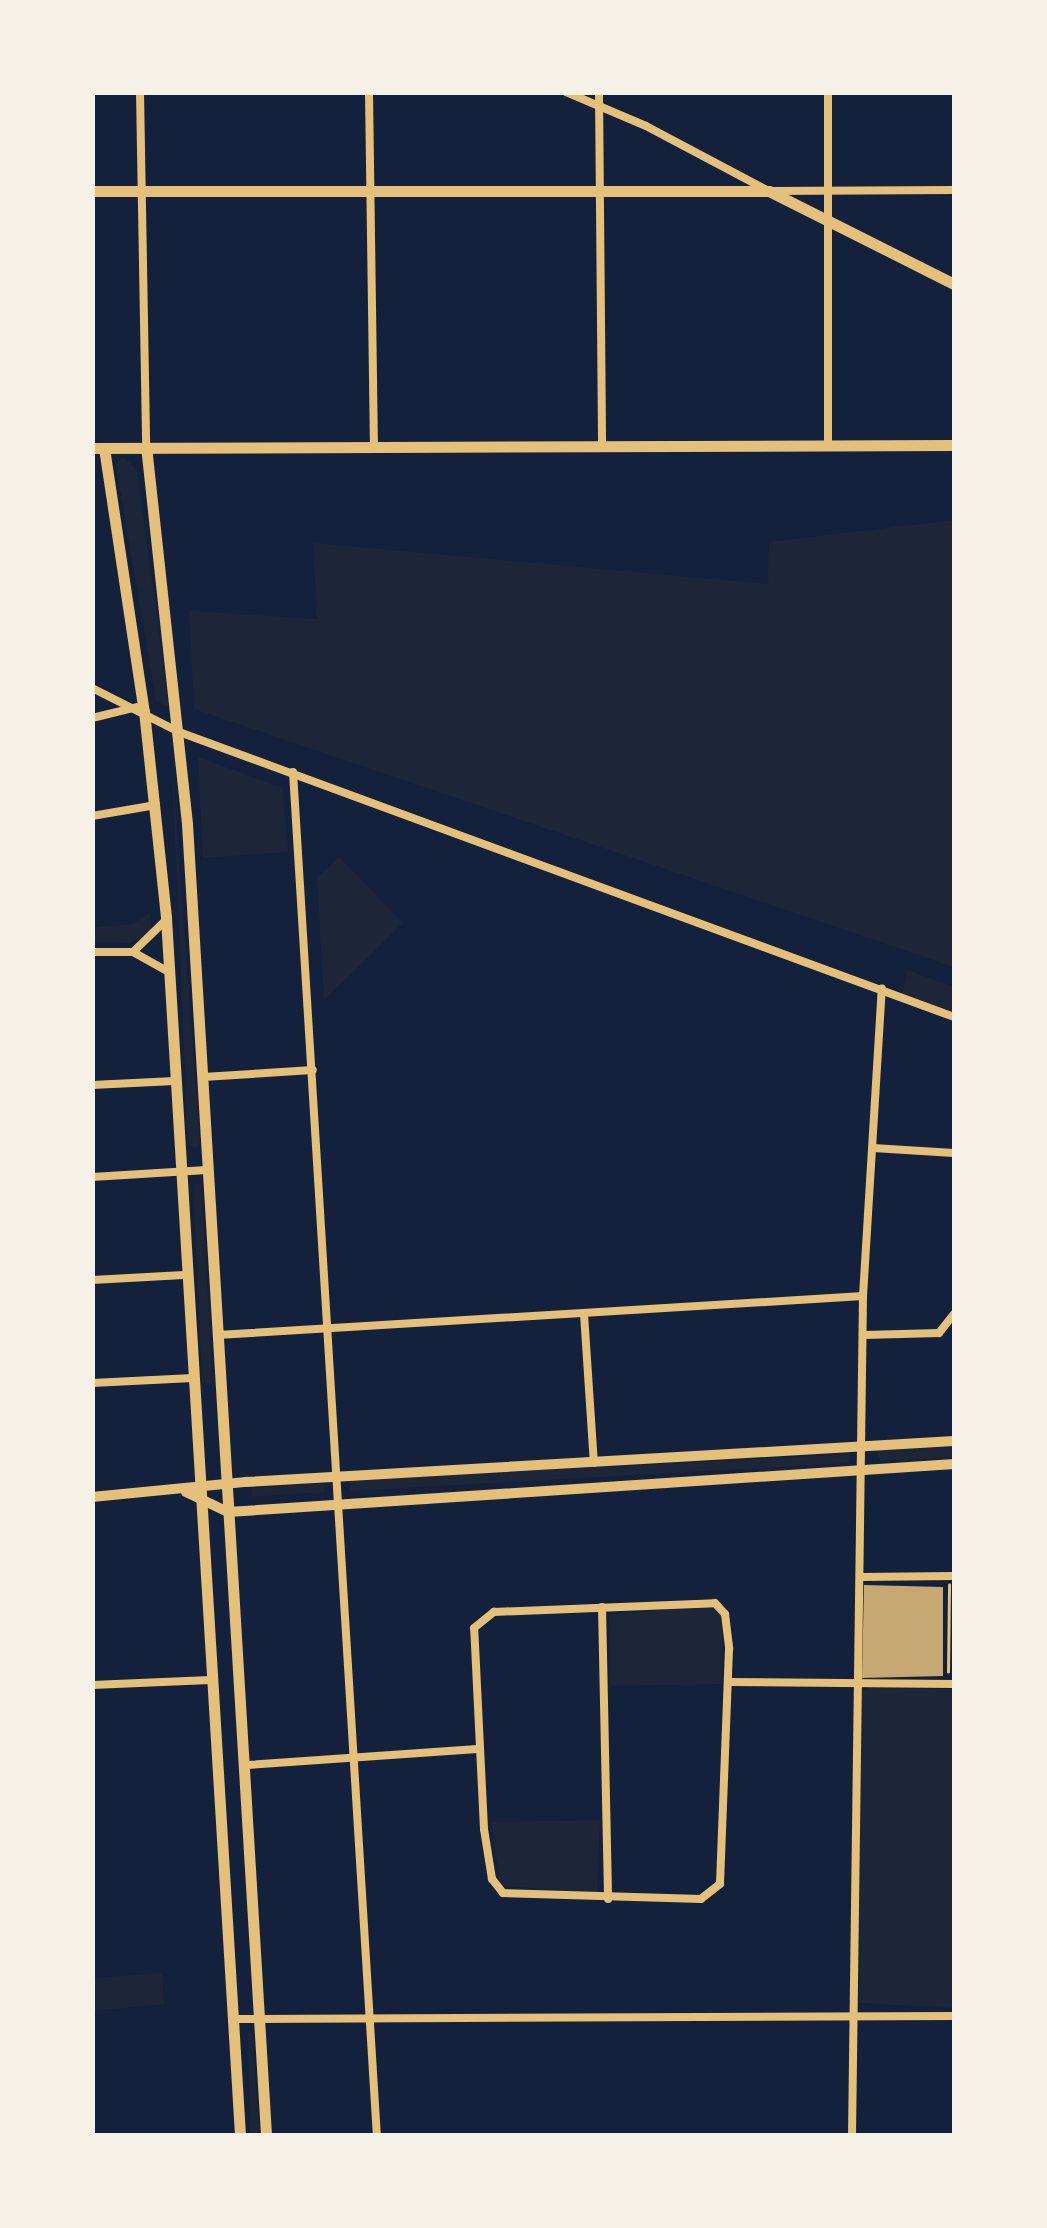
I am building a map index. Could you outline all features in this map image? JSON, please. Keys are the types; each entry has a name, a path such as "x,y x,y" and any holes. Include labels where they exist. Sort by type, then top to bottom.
{"main road":[{"path":"92,192 769,191 954,284"},
{"path":"240,2136 210,1680 206,1506 184,1275 166,918 156,805 98,448 954,444"},
{"path":"146,446 179,732 228,1512 248,1765 266,2136"}],"street":[{"path":"140,92 146,446"},
{"path":"369,92 374,444"},
{"path":"566,92 769,191 828,194 954,190"},
{"path":"598,92 602,446"},
{"path":"828,92 828,445"},
{"path":"92,688 179,732 954,1017"},
{"path":"92,718 140,709"},
{"path":"294,772 377,2136"},
{"path":"92,816 156,805"},
{"path":"133,952 166,918"},
{"path":"92,952 133,952 170,972"},
{"path":"852,2136 854,1684 860,1578 864,1296 882,990"},
{"path":"202,1077 314,1070"},
{"path":"92,1085 175,1081"},
{"path":"874,1148 954,1153"},
{"path":"92,1177 206,1170"},
{"path":"92,1280 184,1275"},
{"path":"217,1334 864,1296"},
{"path":"584,1314 594,1463"},
{"path":"864,1335 939,1333 954,1314"},
{"path":"92,1383 193,1378"},
{"path":"92,1497 186,1492 229,1484 336,1476 954,1441"},
{"path":"186,1492 206,1506 228,1512 954,1464"},
{"path":"860,1578 952,1576"},
{"path":"714,1603 728,1626 730,1682 720,1884 700,1900 514,1897 497,1888 478,1749 472,1638 479,1622 494,1612 602,1606 714,1603"},
{"path":"602,1606 608,1899"},
{"path":"92,1685 210,1680"},
{"path":"730,1682 951,1684"},
{"path":"248,1765 478,1749"},
{"path":"232,2020 258,2015 954,2016"}],"path":[{"path":"951,1684 952,1576"}],"shaded area":[{"path":"122,457 137,469 169,707 156,701 116,465"},
{"path":"954,520 954,967 194,709 189,611 317,619 313,543 768,584 769,542"},
{"path":"198,757 283,788 288,852 203,858"},
{"path":"172,762 200,1145 196,1148 188,1145"},
{"path":"339,857 403,923 324,1000 317,878"},
{"path":"150,913 152,933 130,943 93,942 93,928 132,924"},
{"path":"907,970 954,987 954,1012 902,994"},
{"path":"201,1183 213,1384 202,1383 193,1184"},
{"path":"954,1447 954,1457 880,1461 876,1450"},
{"path":"850,1454 849,1463 350,1491 350,1480"},
{"path":"324,1483 324,1492 252,1497 251,1488"},
{"path":"708,1605 722,1615 722,1684 610,1686 609,1615"},
{"path":"867,1688 954,1689 954,2008 859,2003 860,1692"},
{"path":"600,1820 597,1892 500,1886 491,1822"},
{"path":"162,1973 164,2004 93,2011 93,1978"},
{"path":"248,2031 252,2034 259,2135 250,2135"}],"building":[{"path":"864,1585 943,1587 943,1676 862,1678"}]}
